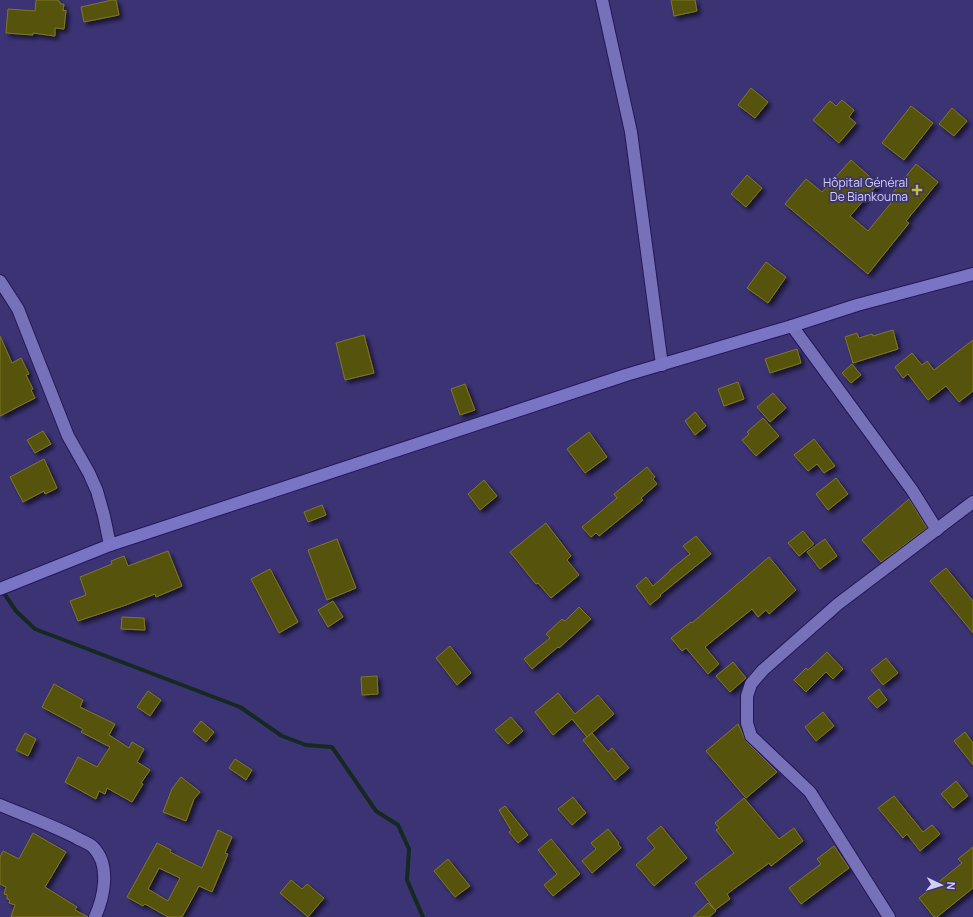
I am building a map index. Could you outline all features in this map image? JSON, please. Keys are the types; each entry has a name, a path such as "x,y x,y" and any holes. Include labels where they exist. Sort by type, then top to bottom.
{"street":[{"path":"602,0 631,132 662,365"},
{"path":"0,589 110,545 626,376 857,305 972,277"},
{"path":"0,281 18,309 68,436 89,473 97,491 110,545"},
{"path":"792,326 912,490 936,530"},
{"path":"889,917 810,792 751,736 748,723 748,696 751,684 763,670 833,609 973,502"},
{"path":"0,805 66,832 92,846 98,854 104,872 104,885 95,917"}],"building":[{"path":"36,0 58,0 60,4 64,4 63,11 66,10 64,29 55,28 55,36 33,33 33,35 6,33 8,9 35,11"},
{"path":"116,0 119,15 84,22 81,7"},
{"path":"671,0 695,0 697,11 674,16"},
{"path":"751,88 768,102 755,118 738,105"},
{"path":"842,100 854,110 849,117 856,123 839,143 813,120 830,101 836,106"},
{"path":"911,106 933,123 904,160 882,143"},
{"path":"952,108 967,121 954,136 939,124"},
{"path":"851,160 878,184 850,216 868,231 891,203 887,200 916,164 938,182 906,221 909,223 868,274 785,204 806,179 822,192"},
{"path":"747,175 762,188 746,207 731,194"},
{"path":"766,262 786,277 768,303 747,288"},
{"path":"893,330 898,349 853,363 845,337 857,333 859,338 872,334 873,336"},
{"path":"364,335 374,373 345,380 336,343"},
{"path":"0,336 12,363 21,358 29,374 26,375 33,389 31,390 35,398 0,416"},
{"path":"973,340 973,391 959,402 946,386 928,400 908,374 903,378 895,367 912,353 922,365 927,361 934,370"},
{"path":"797,349 801,363 770,373 765,359"},
{"path":"852,364 861,375 851,383 842,373"},
{"path":"738,382 744,399 724,406 718,389"},
{"path":"465,384 475,410 460,415 451,389"},
{"path":"773,393 786,408 770,422 757,407"},
{"path":"695,412 706,426 695,435 685,421"},
{"path":"763,418 779,436 756,456 742,440 749,434 747,432"},
{"path":"43,431 51,444 35,453 27,440"},
{"path":"589,432 607,457 585,473 567,449"},
{"path":"814,439 835,466 824,473 817,464 808,471 794,455"},
{"path":"44,459 57,488 45,494 44,491 23,502 10,477"},
{"path":"647,467 655,477 653,479 657,484 641,498 643,500 599,536 596,533 591,537 582,527 617,498 614,494"},
{"path":"836,478 848,494 828,510 816,494"},
{"path":"484,480 497,496 480,510 468,494"},
{"path":"909,499 927,528 881,562 862,540"},
{"path":"322,505 326,515 308,522 304,512"},
{"path":"546,523 571,556 567,560 579,575 551,598 538,583 536,584 510,552"},
{"path":"803,531 814,544 799,556 788,543"},
{"path":"696,536 711,554 660,595 661,596 650,605 636,586 646,577 653,586 690,554 683,546"},
{"path":"337,539 356,588 327,600 308,550"},
{"path":"825,539 837,556 820,569 807,552"},
{"path":"168,551 182,586 156,597 155,594 78,621 70,601 86,595 80,577 112,564 111,561 124,556 128,566"},
{"path":"769,557 796,590 769,614 766,610 758,617 752,609 705,647 719,664 708,674 686,648 682,651 671,638 691,622 692,623"},
{"path":"946,568 973,601 973,633 930,581"},
{"path":"270,569 298,622 279,633 251,579"},
{"path":"333,601 343,617 328,627 318,610"},
{"path":"579,607 591,619 559,648 558,647 532,669 524,659 550,638 546,634 562,619 565,621"},
{"path":"122,617 144,618 145,630 121,629"},
{"path":"450,646 471,673 457,685 436,658"},
{"path":"827,652 843,669 833,679 826,672 806,692 794,680 806,668 808,670"},
{"path":"886,658 898,673 883,685 871,670"},
{"path":"733,662 746,678 730,692 716,676"},
{"path":"377,676 378,694 362,695 361,677"},
{"path":"54,684 83,700 80,707 115,724 109,735 129,748 132,742 144,749 137,762 150,770 141,783 143,784 132,802 107,788 105,794 99,791 96,799 65,782 78,757 97,767 110,747 81,732 83,729 42,707"},
{"path":"879,689 887,700 877,708 868,698"},
{"path":"148,691 161,700 150,716 137,707"},
{"path":"558,693 575,714 598,695 614,714 587,737 572,719 553,735 535,712"},
{"path":"823,712 834,726 816,741 805,727"},
{"path":"511,717 523,731 508,744 495,730"},
{"path":"201,721 214,732 206,742 193,731"},
{"path":"738,724 746,741 777,772 746,798 706,751"},
{"path":"965,732 973,743 973,765 954,741"},
{"path":"25,733 36,739 28,756 16,750"},
{"path":"592,733 608,752 612,748 629,768 615,780 583,740"},
{"path":"235,759 252,770 246,780 229,768"},
{"path":"181,777 200,792 194,799 186,821 163,812 172,789"},
{"path":"956,781 968,796 953,808 941,794"},
{"path":"894,796 923,832 932,825 940,834 920,851 907,834 903,838 878,808"},
{"path":"573,797 586,813 572,825 558,809"},
{"path":"744,798 779,839 794,828 803,841 771,866 769,863 727,894 730,899 715,910 695,883 734,853 716,830 719,828 715,823"},
{"path":"505,806 528,835 518,843 509,832 511,830 499,810"},
{"path":"661,826 687,858 654,886 636,865 655,848 647,838"},
{"path":"608,829 621,848 592,873 582,861 596,849 591,843"},
{"path":"218,830 232,837 225,853 228,854 212,892 199,886 182,917 168,917 145,904 143,906 127,897 157,843 171,850 170,852 202,868","holes":["159,868 180,878 168,901 148,889"]},
{"path":"33,833 66,852 45,887 77,907 75,910 88,917 11,917 15,905 9,903 10,900 7,899 7,895 4,894 6,887 0,884 0,857 3,851 19,859"},
{"path":"551,839 580,874 553,896 544,885 557,874 538,850"},
{"path":"834,846 849,868 801,904 789,888 821,864 817,859"},
{"path":"973,847 973,888 937,917 934,917 919,898 962,863 958,859"},
{"path":"448,859 470,886 455,897 434,871"},
{"path":"291,880 302,889 307,884 324,898 308,917 280,893"},
{"path":"708,903 716,911 709,917 693,917"}],"waterway":[{"path":"1,589 16,611 35,629 240,707 282,736 306,745 332,747 376,811 398,825 409,849 407,880 423,917"}],"place":[{"name":"Hôpital Général De Biankouma","path":"917,190"}]}
